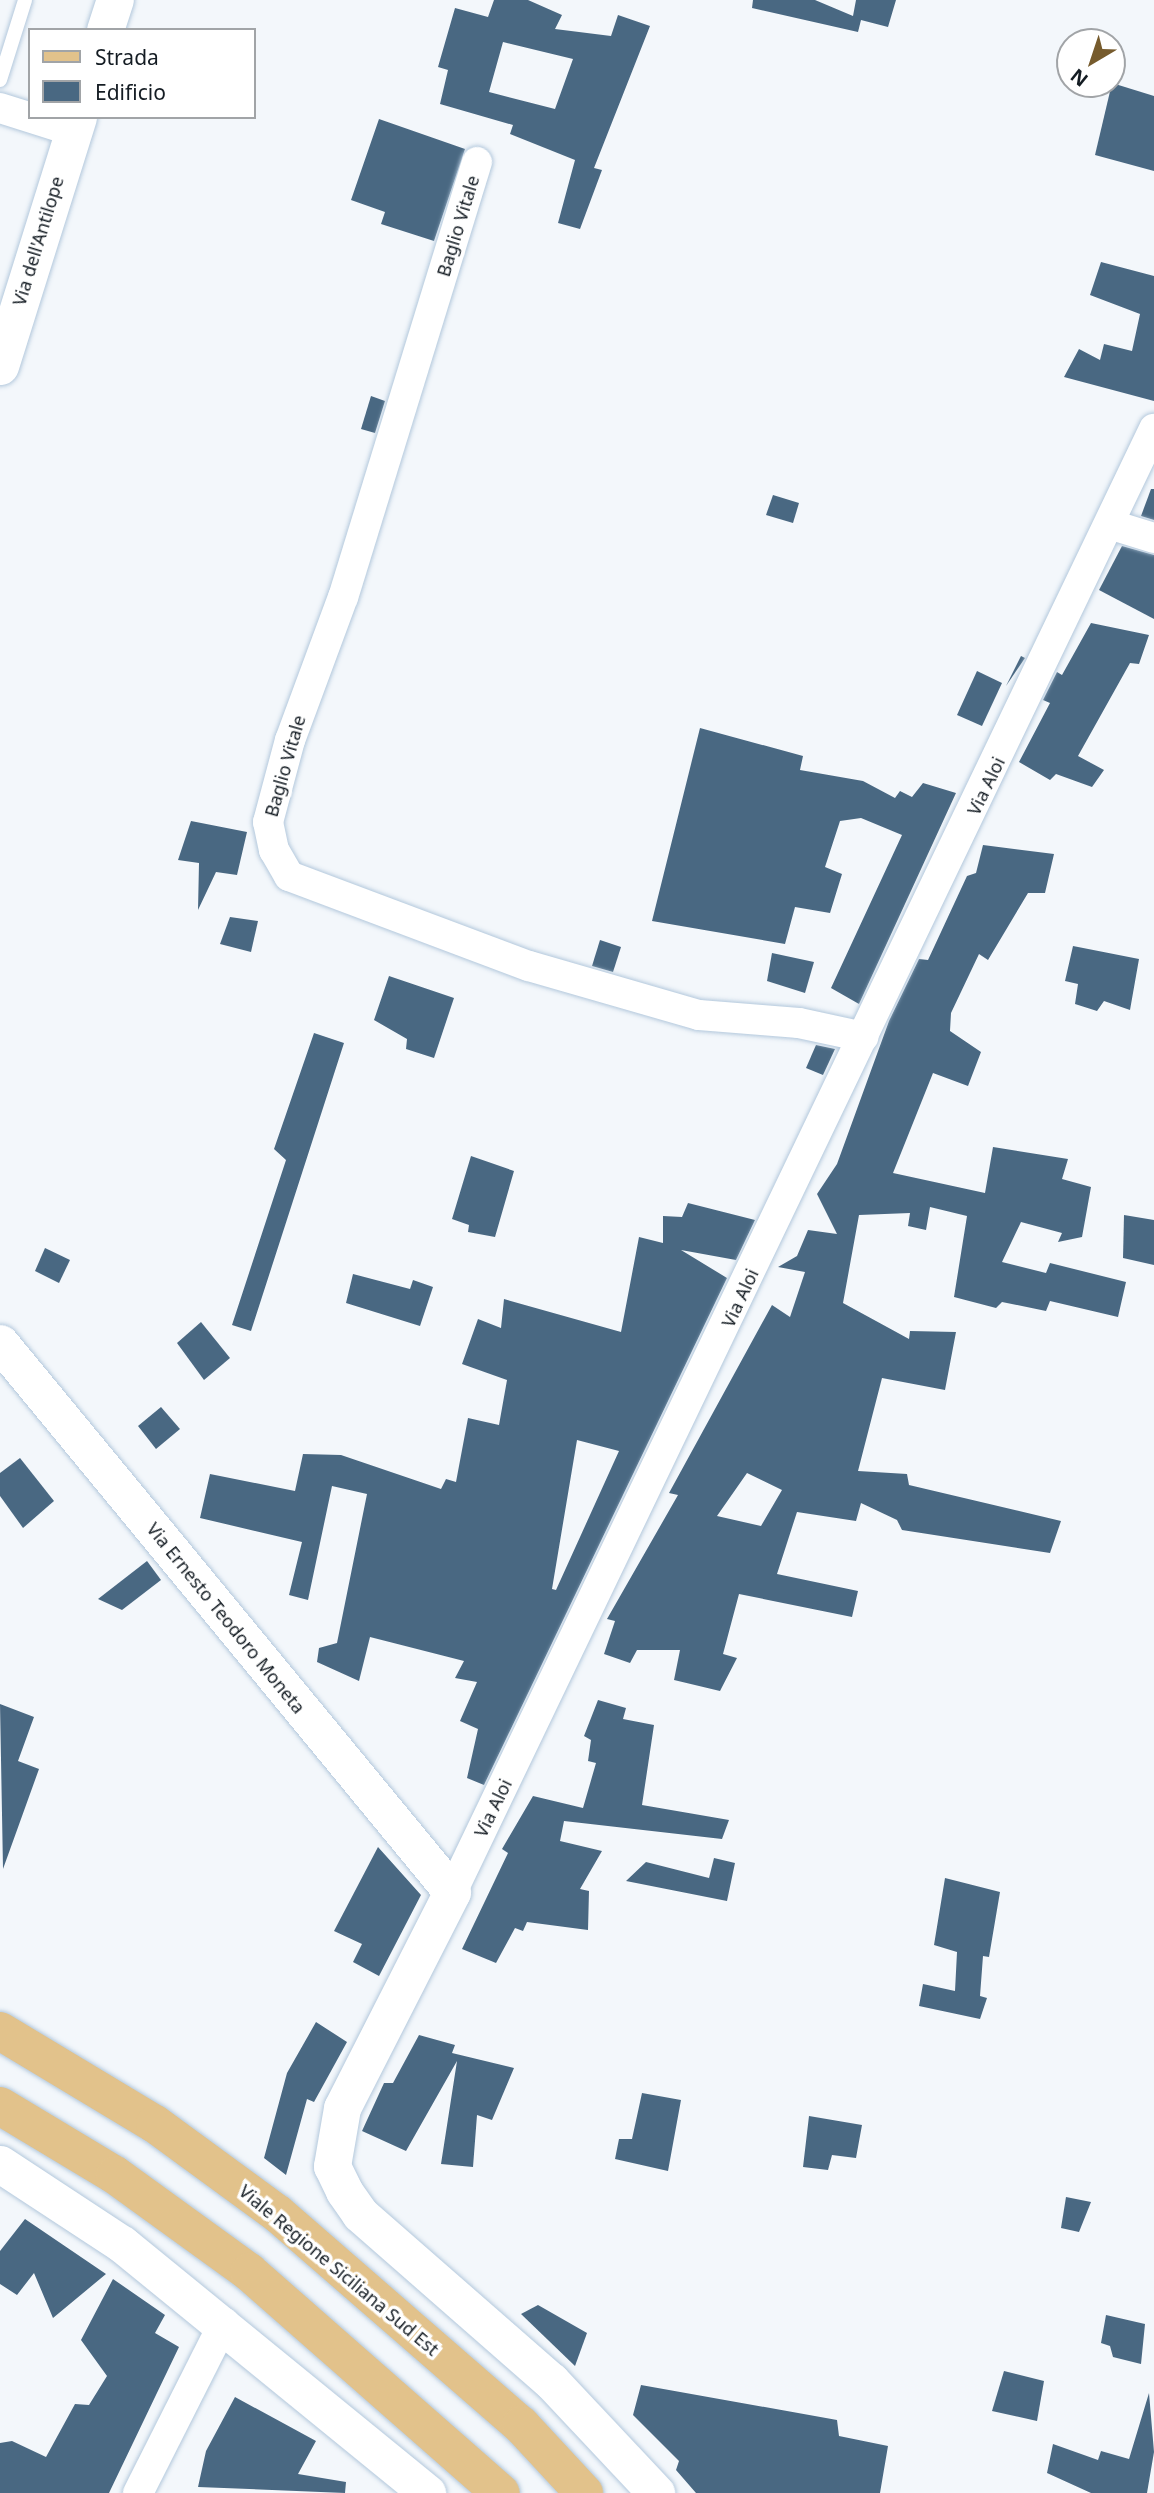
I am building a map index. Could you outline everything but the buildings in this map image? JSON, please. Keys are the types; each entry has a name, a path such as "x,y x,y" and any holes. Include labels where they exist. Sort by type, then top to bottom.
{"main road":[{"name":"Viale Regione Siciliana Sud Est","path":"0,2031 155,2124 278,2214 521,2425 584,2493"},
{"path":"0,2106 115,2175 249,2272 502,2493"}],"street":[{"path":"107,28 115,0"},
{"path":"0,108 28,114"},
{"path":"52,119 75,124"},
{"name":"Via dell'Antilope","path":"0,366 75,124"},
{"name":"Baglio Vitale","path":"477,162 343,597 290,740 268,822 274,850 289,876 529,966 699,1015 800,1023 864,1037"},
{"name":"Via Aloi","path":"656,2493 551,2381 360,2214 332,2166 342,2108 452,1892 1112,525 1154,429"},
{"path":"1112,525 1154,538"},
{"name":"Via Ernesto Teodoro Moneta","path":"0,1343 452,1892"},
{"path":"0,2164 122,2244 224,2323 427,2493"},
{"path":"138,2493 224,2323"}],"lane":[{"path":"0,80 25,0"}]}
